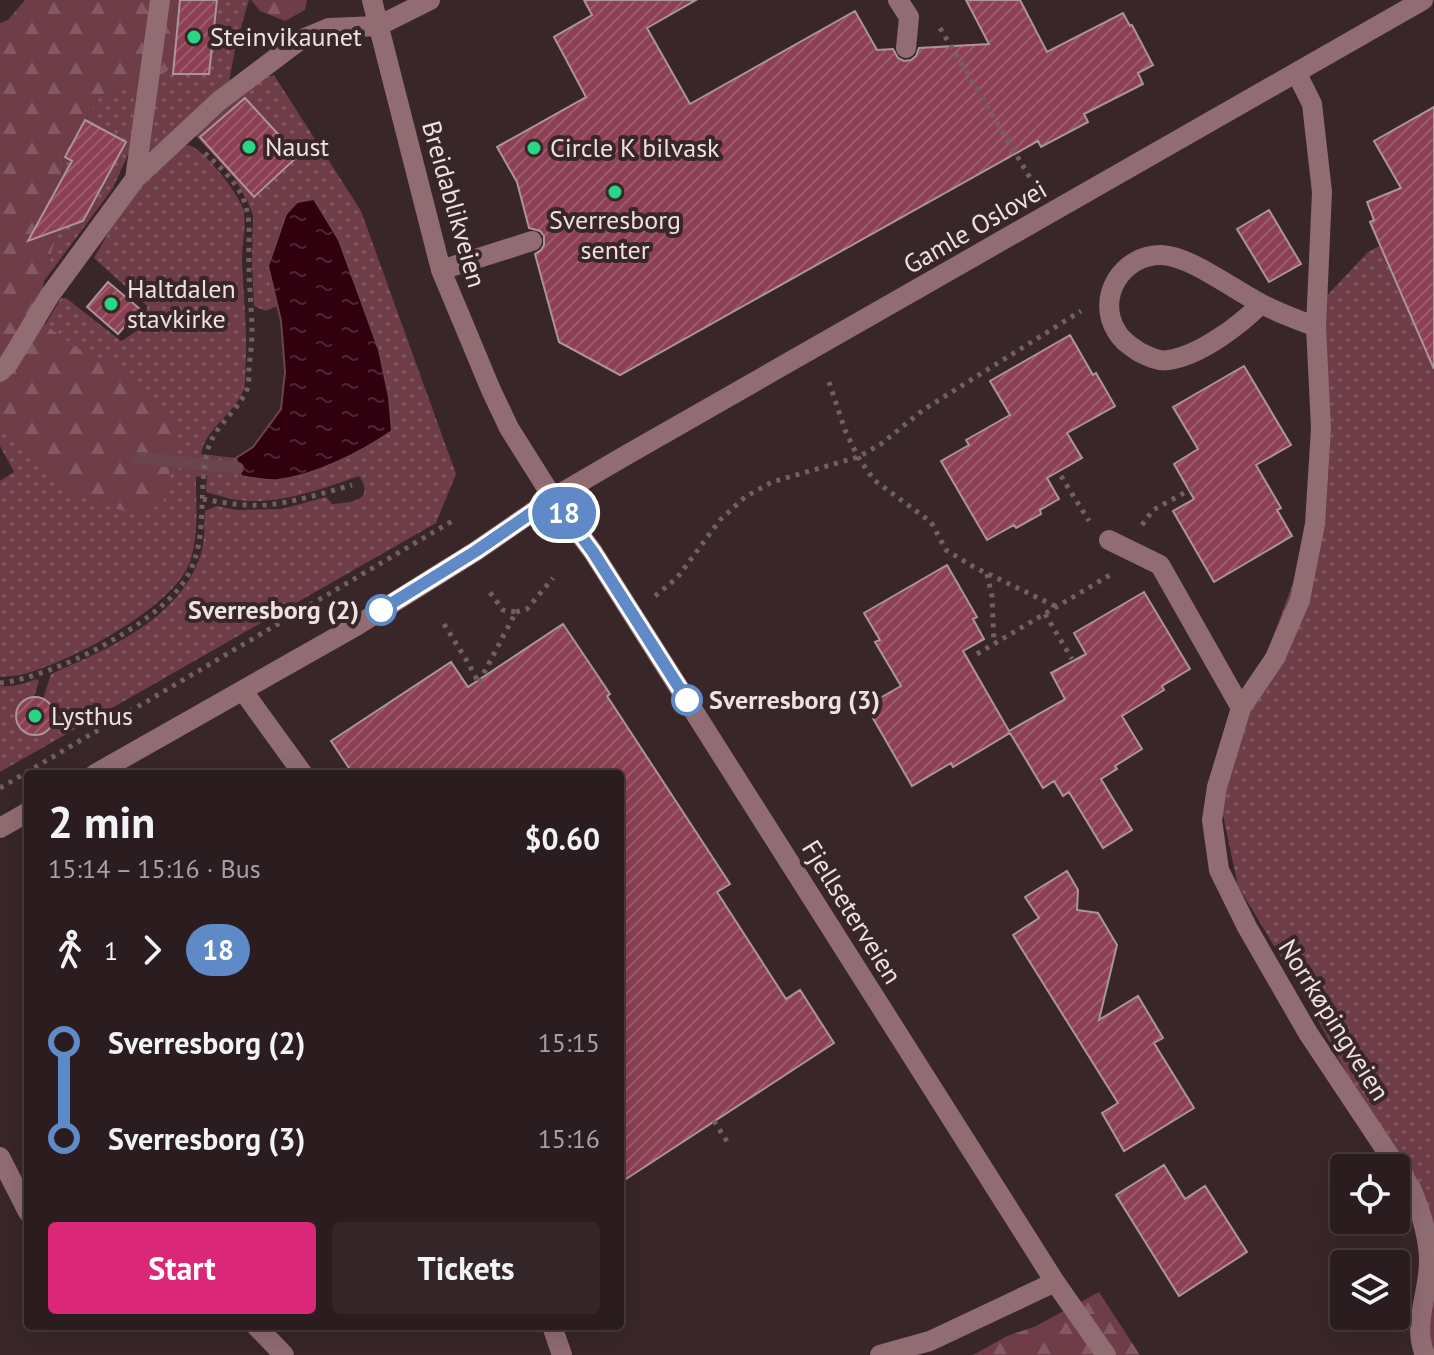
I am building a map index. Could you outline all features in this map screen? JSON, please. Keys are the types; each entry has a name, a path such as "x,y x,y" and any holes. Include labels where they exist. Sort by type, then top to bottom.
{"street":[{"path":"135,179 160,0"},
{"name":"Breidablikveien","path":"372,0 441,270 509,428 553,498"},
{"path":"0,372 50,295 135,179 219,101 300,40 329,28 378,26 430,0"},
{"path":"898,0 909,17 906,48"},
{"name":"Gamle Oslovei","path":"102,770 356,626 476,551 553,498 1423,0"},
{"name":"Norrkøpingveien","path":"1297,74 1312,104 1322,192 1316,327 1321,428 1315,524 1300,600 1275,658 1241,708 1217,787 1212,820 1219,870 1247,927 1308,1033 1411,1188 1423,1217 1429,1263 1420,1313 1425,1355"},
{"path":"441,270 532,241"},
{"path":"1261,304 1241,324 1218,338 1191,353 1165,361 1126,344 1115,331 1109,310 1112,290 1120,272 1138,258 1163,255 1213,275 1261,304 1316,327"},
{"name":"Fjellseterveien","path":"553,498 593,552 1055,1282 1106,1355"},
{"path":"1109,540 1160,565 1241,708"},
{"path":"243,691 300,770"},
{"path":"0,828 24,814"},
{"path":"0,1157 24,1204"},
{"path":"880,1355 930,1341 1055,1282"},
{"path":"260,1330 284,1355"},
{"path":"553,1330 562,1355"}],"path":[{"path":"940,28 1032,181"},
{"path":"0,683 44,673 93,650 146,619 170,598 193,564 199,543 202,477 207,448 220,425 248,390 252,334 248,211 231,178 185,133"},
{"path":"653,597 677,578 720,520 745,497 772,482 858,457 881,444 923,410 1112,290"},
{"path":"829,382 845,430 874,480 931,522 946,550 1057,607"},
{"path":"1061,476 1097,533 1109,540"},
{"path":"203,499 264,505 352,485"},
{"path":"977,654 1116,571 1134,552 1139,529 1153,510 1193,488"},
{"path":"30,770 454,520"},
{"path":"987,573 992,596 994,644"},
{"path":"489,591 503,610 516,612 527,609 553,578"},
{"path":"444,624 479,684 516,612"},
{"path":"1045,614 1072,659"},
{"path":"0,788 24,774"},
{"path":"714,1121 728,1143"}],"green space":[{"path":"25,0 179,0 173,65 155,82 101,95 64,153 63,214 36,314 79,349 108,361 136,378 174,421 180,443 163,503 140,515 74,494 51,477 0,420 0,23 8,20"},
{"path":"169,0 249,0 229,82 150,152 147,149"},
{"path":"251,0 307,0 305,10 285,21 260,11"},
{"path":"274,75 361,211 456,474 436,523 0,772 0,686 39,681 34,697 18,705 15,720 23,732 37,736 50,728 54,713 43,699 51,674 96,654 140,629 177,597 191,577 201,554 205,511 217,506 237,510 282,509 326,497 332,504 346,503 363,496 359,476 296,496 264,501 231,499 206,492 207,475 196,477 195,542 190,562 180,580 118,631 44,668 0,677 0,481 14,472 0,446 0,390 61,298 66,298 121,341 139,327 145,318 147,306 94,258 135,193 181,147 193,147 214,166 240,202 245,221 242,258 246,345 244,388 209,436 201,454 236,458 241,476 304,474 365,449 392,431 389,397 379,350 339,240 268,266 277,306 266,311 254,306 253,215 235,179 196,136 198,130 257,80"},
{"path":"142,85 130,150 113,188 44,281 52,250 64,153 101,95"},
{"path":"1383,244 1434,371 1434,1355 1429,1355 1423,1217 1410,1193 1410,1154 1389,1154 1312,1009 1238,886 1217,787 1315,524 1318,305 1368,252"},
{"path":"1099,1292 1140,1355 973,1355 1007,1336 1036,1326"}],"water":[{"path":"314,199 339,240 379,350 389,397 392,431 352,455 307,473 273,480 241,476 236,458 253,447 281,409 285,372 281,321 268,266 286,214 297,202"}],"building":[{"name":"Steinvikaunet","path":"180,0 217,0 209,74 173,74"},
{"path":"584,0 696,0 647,28 690,104 855,11 877,50 893,49 904,61 916,56 919,48 989,44 966,0 1020,0 1047,52 1123,13 1153,65 1138,73 1143,84 1084,114 1088,122 1041,147 1038,141 620,375 559,342 535,254 544,245 544,236 540,231 529,228 517,182 497,147 586,97 554,37 592,15"},
{"name":"Naust","path":"245,98 298,156 254,197 200,137"},
{"path":"1434,107 1434,369 1370,222 1374,220 1367,202 1401,188 1374,141"},
{"path":"85,120 126,142 83,221 28,241 72,161 65,157"},
{"path":"1269,210 1301,264 1269,282 1237,229"},
{"name":"Haltdalen stavkirke","path":"108,282 140,309 118,334 87,307"},
{"path":"1070,335 1115,406 1067,433 1082,458 1047,478 1059,499 1040,510 1041,514 987,540 941,461 969,445 966,440 1010,415 990,381"},
{"path":"1244,366 1291,445 1256,465 1281,508 1277,510 1292,536 1214,582 1173,511 1194,499 1174,464 1198,449 1173,407"},
{"path":"947,565 977,617 973,619 984,639 963,651 1009,731 1065,699 1051,673 1086,654 1074,633 1144,592 1190,669 1162,686 1164,690 1122,716 1142,749 1101,779 1132,830 1103,848 1069,792 1063,796 1054,781 1043,788 1010,733 953,767 951,763 912,786 866,706 901,686 875,642 880,640 864,613"},
{"path":"563,624 730,884 717,892 786,999 800,990 834,1043 624,1180 624,770 350,770 331,741 451,662 468,687"},
{"name":"Lysthus","path":"35,697 48,703 54,716 48,729 35,735 22,729 16,716 22,703"},
{"path":"1067,871 1078,890 1077,910 1098,913 1117,945 1099,1020 1138,996 1163,1038 1154,1043 1194,1108 1124,1151 1102,1113 1118,1103 1013,935 1039,918 1025,897"},
{"path":"1164,1165 1185,1199 1205,1186 1247,1252 1179,1296 1116,1195"}],"waterway":[{"path":"138,458 238,468"}],"bus line":[{"name":"18","path":"381,610 553,498 593,552 687,700"}],"place":[{"name":"Steinvikaunet","path":"194,37"},
{"name":"Naust","path":"249,147"},
{"name":"Circle K bilvask","path":"534,148"},
{"name":"Sverresborg senter","path":"615,192"},
{"name":"Haltdalen stavkirke","path":"111,304"},
{"name":"Sverresborg (2)","path":"381,610"},
{"name":"Sverresborg (3)","path":"687,700"},
{"name":"Lysthus","path":"35,716"}]}
